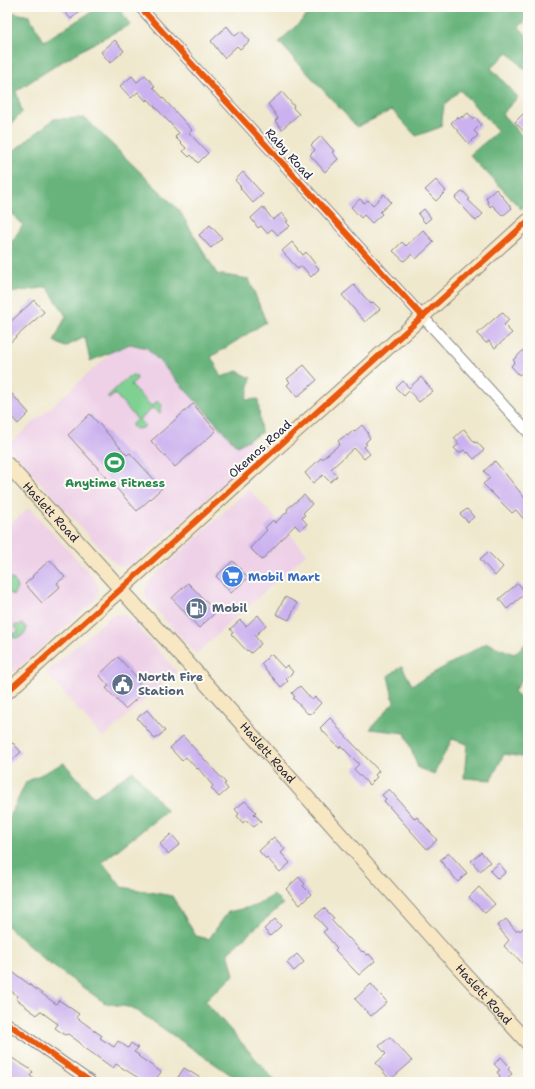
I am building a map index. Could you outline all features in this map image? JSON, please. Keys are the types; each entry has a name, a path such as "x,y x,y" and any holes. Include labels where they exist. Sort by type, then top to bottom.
{"main road":[{"name":"Okemos Road","path":"7,692 528,221"},
{"name":"Haslett Road","path":"7,464 528,1043"}],"street":[{"name":"Raby Road","path":"140,7 528,432"},
{"path":"7,1023 91,1082"}],"shaded area":[{"path":"145,323 262,454 222,486 134,564 122,567 114,563 7,446"},
{"path":"249,489 307,553 196,654 147,600 145,587 149,581"},
{"path":"29,508 95,579 99,590 95,600 14,672 7,665 7,527"},
{"path":"117,614 125,615 129,618 177,671 103,738 46,673 109,617"}],"green space":[{"path":"97,7 119,7 130,25 86,47 16,91 22,112 7,129 7,67 10,54 11,12 29,16 44,41 93,11"},
{"path":"316,7 528,7 528,19 519,27 528,37 528,73 508,52 491,68 518,97 502,114 526,140 528,138 528,203 521,209 470,155 498,131 460,90 444,105 441,127 416,136 392,110 357,127 279,42"},
{"path":"85,118 179,210 217,274 249,279 266,322 211,357 222,377 237,371 251,378 246,400 258,399 261,433 237,446 147,348 130,344 90,361 85,337 65,347 54,341 66,316 47,287 10,293 7,274 7,249 23,225 7,208 7,156 54,119"},
{"path":"133,375 136,376 137,379 131,385 151,406 158,401 162,404 160,413 153,408 139,420 145,426 143,428 135,429 132,424 137,419 115,394 109,399 107,397 128,377"},
{"path":"7,578 14,580 17,588 13,596 7,590"},
{"path":"22,624 26,627 26,632 20,637 14,638 11,634 19,632 14,626"},
{"path":"528,642 528,672 514,691 528,708 528,758 504,754 491,780 464,778 467,744 452,739 434,774 418,768 405,733 370,729 394,702 388,676 402,666 412,685 487,643 514,654"},
{"path":"64,763 94,797 133,771 167,811 102,862 122,887 172,896 196,936 209,939 228,912 255,906 274,895 283,904 228,952 234,975 205,1001 276,1082 239,1082 237,1079 133,1008 105,1003 43,959 7,926 7,818 11,814 26,782"}],"building":[{"path":"60,7 84,7 71,19"},
{"path":"227,26 235,36 241,31 250,41 240,49 237,46 224,58 211,41"},
{"path":"115,40 124,51 110,63 101,52"},
{"path":"145,75 155,86 153,87 192,130 189,133 208,153 198,163 191,155 189,157 183,151 186,148 175,137 179,133 148,99 146,101 138,92 131,98 120,86 132,76 137,82"},
{"path":"282,92 299,114 282,129 275,121 278,118 268,104"},
{"path":"468,113 473,119 475,117 481,124 474,131 478,135 469,144 451,123 457,117 459,119 462,116 462,118"},
{"path":"523,114 528,120 528,136 515,122"},
{"path":"321,136 334,151 332,152 338,159 325,172 310,155 315,150 311,145"},
{"path":"243,172 263,194 253,203 235,180"},
{"path":"436,180 446,191 436,201 425,190"},
{"path":"496,189 512,208 502,215 492,205 490,207 486,198"},
{"path":"463,191 470,199 468,200 483,214 476,221 455,198"},
{"path":"384,194 391,202 380,212 382,214 372,223 364,215 361,218 351,207 360,199 364,203 368,200 373,205"},
{"path":"263,207 273,220 282,213 288,221 286,222 290,226 278,235 272,229 267,233 261,226 258,228 251,218"},
{"path":"424,209 431,218 425,223 418,214"},
{"path":"210,225 222,238 211,248 199,235"},
{"path":"423,230 434,242 416,259 412,254 404,261 393,251 402,242 406,246"},
{"path":"292,242 303,255 306,252 319,269 311,277 302,266 298,269 282,251"},
{"path":"354,285 371,304 373,302 380,309 365,322 342,295"},
{"path":"34,300 44,312 7,345 7,325"},
{"path":"502,312 509,320 504,325 512,333 495,348 489,341 486,343 477,334"},
{"path":"528,346 528,367 519,375 511,366 515,362 513,360"},
{"path":"304,365 317,380 297,397 287,385 290,382 287,379"},
{"path":"421,377 433,391 419,402 409,391 404,396 396,388 403,381 409,388"},
{"path":"12,394 29,413 18,424 7,412 7,399"},
{"path":"193,404 216,431 175,467 151,441"},
{"path":"90,414 127,455 130,453 162,488 137,511 68,435"},
{"path":"362,425 370,438 365,443 367,444 364,447 370,454 364,459 354,448 331,469 337,476 330,482 323,475 313,483 305,473 321,458 322,459 340,444 338,441 353,431 354,432"},
{"path":"464,429 475,443 477,442 484,450 474,459 468,452 467,453 464,450 459,453 454,448 459,444 454,438"},
{"path":"495,461 528,502 528,524 516,510 512,513 483,484 490,478 484,471"},
{"path":"304,495 312,504 303,513 305,515 302,518 307,524 300,530 295,525 262,560 250,548 267,530 265,528 273,520 275,523 288,511 287,509"},
{"path":"467,509 474,517 468,522 460,514"},
{"path":"488,552 503,567 495,576 480,559"},
{"path":"50,560 65,577 57,583 60,587 42,603 25,584"},
{"name":"Mobil Mart","path":"233,561 248,578 231,593 216,576"},
{"name":"Mobil","path":"188,583 216,612 199,628 172,598"},
{"path":"518,583 526,593 507,609 499,599"},
{"path":"285,597 297,603 289,620 276,614"},
{"path":"258,615 266,625 255,636 261,644 251,653 248,650 247,651 231,634 233,633 230,629 240,620 246,626"},
{"path":"271,654 284,668 287,665 293,672 286,679 288,681 281,687 261,664"},
{"name":"North Fire Station","path":"118,657 140,681 138,683 143,688 138,692 141,695 125,709 106,688 109,686 99,675"},
{"path":"300,686 312,700 315,697 321,703 311,714 308,714 293,698 295,697 292,693"},
{"path":"147,710 165,731 155,739 137,718"},
{"path":"330,718 379,771 375,775 377,777 369,785 354,769 359,764 341,746 339,748 320,728"},
{"path":"183,736 226,783 224,784 228,789 219,797 211,788 213,786 198,768 197,769 186,757 182,761 170,748"},
{"path":"13,743 21,752 7,765 7,748"},
{"path":"389,789 415,819 417,817 437,840 427,849 384,801 386,799 382,795"},
{"path":"245,801 256,812 254,814 261,821 254,827 246,820 243,823 237,816 239,814 235,809"},
{"path":"171,834 180,844 168,854 160,844"},
{"path":"274,837 285,849 281,853 290,863 280,872 259,851"},
{"path":"481,852 490,862 480,871 471,861"},
{"path":"449,853 467,873 458,882 440,860"},
{"path":"499,863 506,872 498,879 490,871"},
{"path":"299,877 305,884 303,886 311,894 300,905 286,889"},
{"path":"479,887 495,904 485,913 469,897"},
{"path":"324,908 334,918 331,920 348,938 362,952 363,951 367,955 369,954 375,961 359,975 335,950 337,948 323,932 327,929 315,916"},
{"path":"275,919 281,926 270,936 264,929"},
{"path":"506,919 516,931 518,929 520,931 523,928 528,934 528,970 513,953 512,954 504,946 509,940 497,926"},
{"path":"297,954 304,962 294,971 287,963"},
{"path":"7,968 56,1004 59,1000 79,1014 76,1017 102,1036 100,1038 114,1047 118,1041 128,1048 131,1043 138,1048 134,1052 161,1072 154,1082 145,1082 116,1064 113,1068 68,1034 65,1035 55,1028 58,1024 40,1011 37,1015 26,1007 16,999 18,996 7,988"},
{"path":"371,984 387,1002 371,1016 355,999"},
{"path":"390,1037 412,1061 390,1080 376,1063 386,1054 379,1046"},
{"path":"7,1055 30,1069 33,1072 30,1076 39,1082 12,1082 7,1078"},
{"path":"501,1057 510,1067 508,1069 512,1074 508,1077 513,1082 501,1082 498,1078 500,1076 497,1072 500,1070 494,1064"},
{"path":"184,1068 207,1082 175,1082"}],"cycle path":[{"path":"140,7 423,317"},
{"path":"7,692 528,221"},
{"path":"7,1023 91,1082"}],"place":[{"name":"Anytime Fitness","path":"115,462"},
{"name":"Mobil Mart","path":"232,577"},
{"name":"Mobil","path":"197,608"},
{"name":"North Fire Station","path":"123,684"}]}
